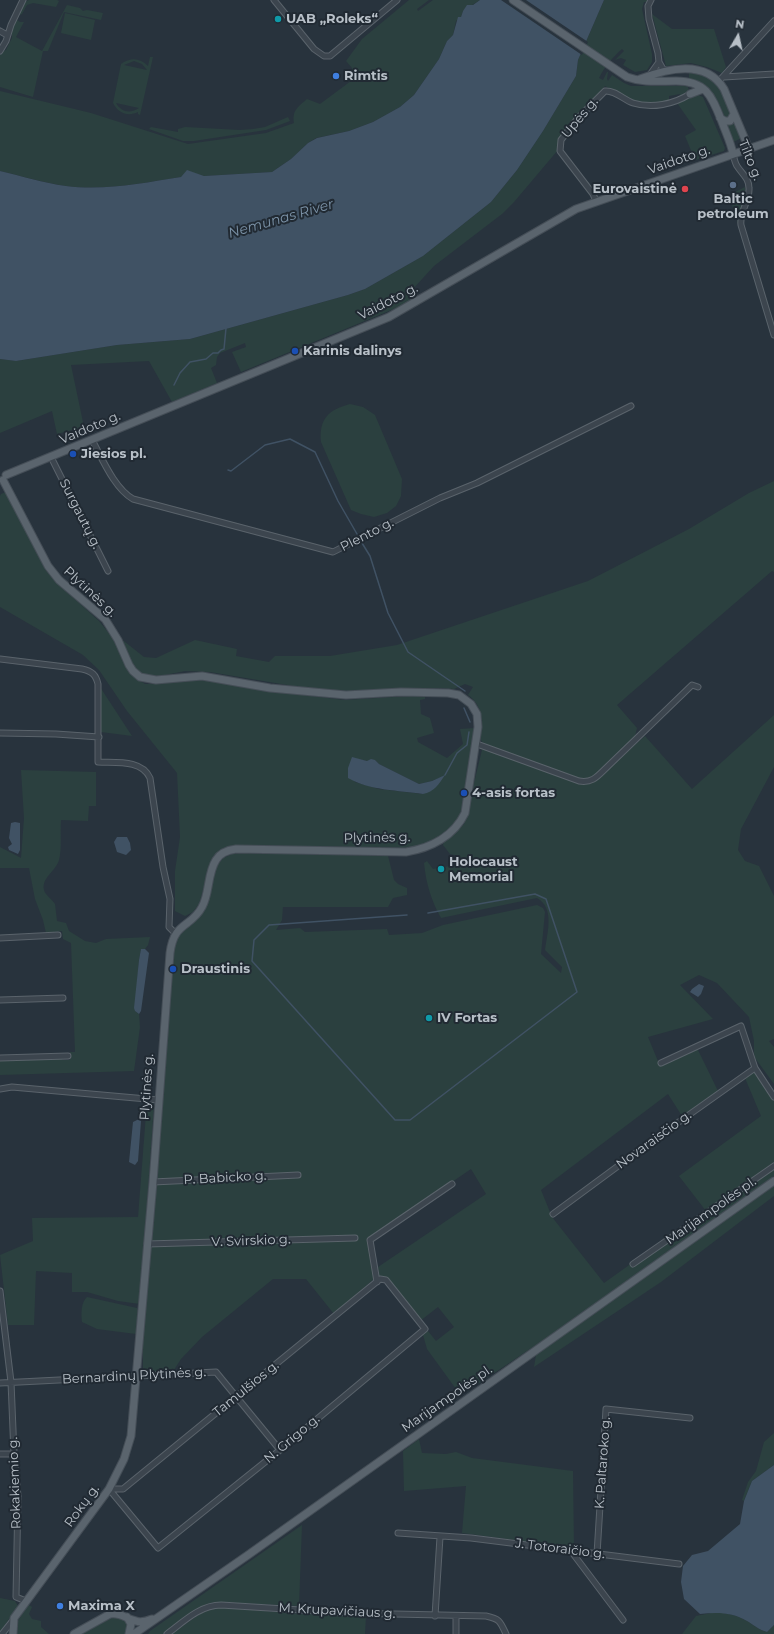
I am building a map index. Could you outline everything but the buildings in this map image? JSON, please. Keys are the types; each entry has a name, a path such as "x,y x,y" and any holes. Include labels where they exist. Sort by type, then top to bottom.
{"main road":[{"name":"Tilto g.","path":"513,0 627,77 638,80 658,82 690,82 703,89 712,97 732,145 734,154"},
{"path":"638,80 648,76 690,68 701,70 722,79"},
{"path":"690,68 686,76 692,87 690,94"},
{"name":"Tilto g.","path":"722,79 734,114 749,149"},
{"path":"690,94 703,89"},
{"path":"720,118 725,121 730,121 734,114"},
{"name":"Vaidoto g.","path":"1,477 389,317 562,216 596,202 774,140"},
{"name":"Plytinės g.","path":"1,477 50,570 59,580 105,619 118,640 129,665 140,677 156,680 202,676 270,688 346,695 401,692 448,693 464,698 474,709 478,720 477,744 465,813 453,831 440,840 422,849 406,852 236,849 226,851 218,858 213,867 205,900 200,910 175,933 170,953 153,1182 136,1376"},
{"name":"Marijampolės pl.","path":"134,1634 774,1181"},
{"name":"Rokų g.","path":"14,1618 109,1489 124,1460 131,1436 136,1376"},
{"path":"74,1634 110,1614 120,1614 135,1621 141,1622 157,1619"},
{"path":"127,1617 131,1624 129,1634"},
{"path":"13,1634 14,1618"},
{"path":"144,1634 157,1619"}],"street":[{"path":"0,51 6,41 10,25 23,0"},
{"path":"274,0 314,49 324,56 330,56 397,0"},
{"path":"651,0 648,6 648,15 659,62 663,70 668,72"},
{"path":"722,79 774,22"},
{"path":"0,31 8,35"},
{"path":"648,76 659,62"},
{"path":"722,79 774,74"},
{"name":"Upės g.","path":"596,202 590,189 560,151 561,140 578,118 605,91 611,92 633,103 649,105 667,104 690,94"},
{"name":"Tilto g.","path":"734,154 737,166 748,182 749,193 740,221 774,335"},
{"name":"Plento g.","path":"92,440 118,484 126,494 133,499 333,552 368,536 428,504 477,483 631,406"},
{"name":"Surgautų g.","path":"51,457 108,571"},
{"path":"0,659 91,672 94,674 98,684 98,762 135,765 144,768 148,772 152,784 159,839 170,899 169,928 175,933"},
{"path":"477,744 579,781 587,782 594,779 604,770 692,685 698,687"},
{"path":"0,733 56,734 99,737"},
{"path":"0,938 58,935"},
{"path":"0,1000 63,998"},
{"path":"661,1063 741,1026 755,1068 774,1097"},
{"path":"0,1058 68,1056"},
{"name":"Novaraisčio g.","path":"553,1214 755,1068"},
{"path":"0,1089 12,1087 158,1100"},
{"path":"633,1264 774,1166"},
{"name":"P. Babicko g.","path":"153,1182 298,1175"},
{"path":"379,1280 370,1240 452,1184"},
{"name":"V. Svirskio g.","path":"147,1244 355,1238"},
{"name":"N. Grigo g.","path":"109,1489 158,1548 280,1450 425,1329 386,1280 379,1280"},
{"name":"Tamulšios g.","path":"109,1489 123,1489 379,1280"},
{"name":"Rokakiemio g.","path":"0,1291 2,1320 11,1382 14,1454 18,1496 16,1597 26,1601"},
{"name":"Bernardinų Plytinės g.","path":"0,1383 216,1372 280,1450"},
{"name":"K. Paltaroko g.","path":"597,1554 606,1409 690,1418"},
{"path":"0,1454 14,1454"},
{"name":"J. Totoraičio g.","path":"398,1533 471,1538 679,1564"},
{"path":"435,1616 440,1537"},
{"path":"570,1551 623,1620"},
{"name":"M. Krupavičiaus g.","path":"167,1634 200,1610 212,1605 350,1613 486,1616 496,1618 501,1622 506,1634"},
{"path":"456,1616 456,1634"},
{"path":"2,1634 14,1618"}],"green space":[{"path":"29,0 59,1 56,7 33,3 27,5 20,15 18,13 24,2"},
{"path":"409,0 429,0 417,9 418,11 433,0 480,0 463,11 461,17 456,21 453,35 447,41 439,59 414,95 400,107 373,122 349,131 316,138 308,143 291,159 272,172 204,176 187,171 181,177 124,186 95,188 58,185 0,171 0,91 91,113 188,144 266,133 294,123 295,112 307,99 320,104 351,81 352,68 346,61 362,39"},
{"path":"604,0 648,0 647,2 644,2 642,9 652,54 652,62 647,70 635,72 623,65 626,60 621,58 615,60 624,51 622,49 609,62 599,78 603,80 608,72 608,81 612,75 631,86 685,86 688,87 689,91 680,96 680,94 669,96 669,101 652,104 628,98 605,86 561,139 558,150 514,202 502,214 434,266 412,290 411,293 413,299 406,304 241,372 232,352 246,347 245,343 220,353 217,357 216,365 211,368 217,383 172,402 149,361 71,365 84,427 57,434 52,411 0,433 0,359 16,361 117,345 190,339 365,289 423,256 491,202 517,170 543,131 576,76 578,60"},
{"path":"67,5 80,8 83,11 87,10 103,13 101,20 64,12 48,51 43,51 33,97 0,87 0,55 6,50 12,38 12,26 16,19 20,22 24,22 16,37 42,51"},
{"path":"65,13 95,20 91,40 61,33"},
{"path":"652,14 672,29 714,29 726,67 722,73 691,63 666,66"},
{"path":"150,57 153,57 140,115 138,112 127,114 120,112 113,103 121,64 128,60 135,59 142,61 148,66","holes":["134,61 142,64 147,70 124,65","116,103 139,108 132,111 126,111 120,108"]},
{"path":"692,71 714,81 721,91 731,113 731,117 726,118 724,116 718,102 709,90 689,78 689,73"},
{"path":"696,94 703,97 725,148 724,151 695,160 685,136 696,130 677,103"},
{"path":"288,117 290,121 266,130 194,141 183,141 149,129 151,127 178,132 178,129 185,127 240,130 253,129 265,127"},
{"path":"734,121 742,138 733,142 726,125"},
{"path":"745,187 745,196 738,219 738,224 729,195"},
{"path":"350,404 363,407 375,415 402,479 401,496 396,506 387,513 374,517 351,510 321,442 323,421 326,417 336,409"},
{"path":"774,481 774,572 772,571 617,705 637,728 635,736 595,777 580,780 484,744 480,739 482,726 481,714 477,704 468,695 473,687 465,684 454,689 442,688 347,691 305,688 210,672 185,671 160,676 149,676 140,673 132,666 120,638 144,657 156,658 195,640 237,649 236,656 269,662 275,656 330,656 397,645 588,581 689,529 749,493"},
{"path":"6,492 45,569 57,583 99,621 112,637 131,675 145,684 158,684 192,678 272,691 344,700 425,695 425,699 420,700 421,714 430,718 434,733 417,738 418,742 447,758 463,744 460,729 475,728 465,793 459,818 455,825 451,830 440,837 409,848 239,845 226,848 209,870 199,904 193,912 185,916 175,911 175,871 180,837 177,773 127,711 99,670 83,655 0,607 1,494","holes":["352,758 367,761 375,760 379,764 419,784 444,776 423,794 379,789 355,782"]},
{"path":"100,687 132,736 101,732"},
{"path":"774,715 774,767 741,829 738,850 745,861 759,866 774,896 774,1039 769,1041 774,1047 774,1084 755,1058 754,1041 749,1017 717,983 699,975 680,985 713,1019 648,1037 660,1066 697,1048 718,1091 682,1116 668,1094 541,1190 552,1217 604,1283 674,1233 678,1237 774,1168 774,1176 542,1341 466,1392 463,1387 456,1389 427,1349 423,1335 428,1331 436,1341 454,1327 438,1307 420,1321 388,1278 379,1276 378,1267 486,1194 471,1169 370,1238 375,1278 334,1314 306,1279 273,1279 202,1337 181,1359 172,1373 145,1374 143,1372 142,1350 170,980 175,943 183,929 191,923 212,880 217,866 223,858 232,854 245,853 388,856 394,880 398,884 407,888 407,895 393,898 388,907 283,907 282,920 276,930 300,928 305,932 387,929 389,935 422,933 443,925 537,905 543,908 545,912 541,954 561,973 562,967 545,950 548,929 548,914 543,902 537,898 441,918 432,898 426,878 424,863 427,861 433,869 455,865 459,856 450,854 443,845 444,842 464,824 482,750 484,749 576,782 590,784 645,736 692,789"},
{"path":"21,770 96,772 96,806 89,806 88,821 61,820 59,860 45,882 44,890 55,904 57,921 66,923 69,931 85,941 96,943 106,939 150,937 148,945 145,949 141,950 139,960 135,1011 139,1014 140,1027 134,1071 0,1075 0,1060 62,1058 62,1060 70,1060 70,1052 75,1052 71,943 63,939 62,931 46,933 35,899 29,868 0,868 0,847 21,858 24,818"},
{"path":"752,1072 756,1073 764,1088 774,1101 774,1163 706,1211 679,1176 761,1116 745,1078"},
{"path":"147,1101 154,1104 140,1304 118,1301 87,1292 72,1292 72,1273 36,1271 34,1325 8,1325 0,1255 33,1241 32,1218 138,1217"},
{"path":"774,1186 774,1196 661,1282 534,1367 536,1355"},
{"path":"87,1297 137,1308 136,1334 97,1329 82,1322 83,1305"},
{"path":"774,1433 774,1465 752,1481 744,1501 742,1500 748,1482 756,1471 764,1442"},
{"path":"419,1439 422,1453 446,1454 456,1452 472,1458 573,1471 574,1548 462,1533 466,1486 404,1491 403,1451"},
{"path":"302,1525 299,1606 217,1602 207,1604 197,1609 163,1634 148,1634 150,1631"},
{"path":"0,1598 15,1601 18,1606 0,1632"},
{"path":"29,1605 32,1607 29,1614 32,1619 41,1621 41,1627 49,1634 17,1634 18,1621"},
{"path":"219,1607 299,1614 366,1616 365,1634 172,1634 201,1613"},
{"path":"716,1612 739,1617 767,1632 774,1625 774,1634 682,1634 696,1616"},
{"path":"114,1617 118,1617 128,1624 126,1634 81,1634"}],"water":[{"name":"Nemunas River","path":"480,0 604,0 578,60 576,76 543,131 517,170 491,202 423,256 365,289 190,339 117,345 16,361 0,359 0,171 57,185 95,188 124,186 181,177 187,170 204,176 272,172 291,159 308,143 317,138 349,131 373,122 400,107 414,95 439,59 447,41 453,35 458,17 461,17 467,5 473,5"},
{"path":"352,757 367,761 371,759 375,760 379,764 419,784 432,781 445,775 433,789 423,794 375,788 348,778 348,768"},
{"path":"11,823 20,823 20,850 18,854 9,850 8,847 12,844 9,838"},
{"path":"117,837 127,837 130,843 131,850 126,855 117,852 114,842"},
{"path":"141,949 145,949 149,953 141,1011 139,1014 134,1008"},
{"path":"699,984 704,986 698,997 690,992"},
{"path":"139,1119 141,1121 138,1161 135,1165 129,1162 133,1122"},
{"path":"774,1465 774,1625 767,1632 741,1618 730,1614 700,1614 684,1599 681,1582 683,1566 692,1555 708,1551 740,1524 744,1501 752,1481"}],"pier":[{"path":"501,0 526,0 588,42 582,55"}],"waterway":[{"path":"174,385 180,373 190,362 206,359 213,353 218,353 224,349 226,328"},
{"path":"228,470 231,471 265,445 290,439 315,452 338,501 357,534"},
{"path":"362,543 370,556 388,613 408,652 465,691"},
{"path":"464,708 470,722"},
{"path":"445,775 457,753 467,745 469,732"},
{"path":"407,915 269,925 254,940 252,961 395,1120 410,1120 577,992 546,899 535,894 428,913"}],"place":[{"name":"UAB „Roleks“","path":"278,19"},
{"name":"Rimtis","path":"336,76"},
{"name":"Baltic petroleum","path":"733,185"},
{"name":"Eurovaistinė","path":"685,189"},
{"name":"Karinis dalinys","path":"295,351"},
{"name":"Jiesios pl.","path":"73,454"},
{"name":"4-asis fortas","path":"464,793"},
{"name":"Holocaust Memorial","path":"441,869"},
{"name":"Draustinis","path":"173,969"},
{"name":"IV Fortas","path":"429,1018"},
{"name":"Maxima X","path":"60,1606"}]}
